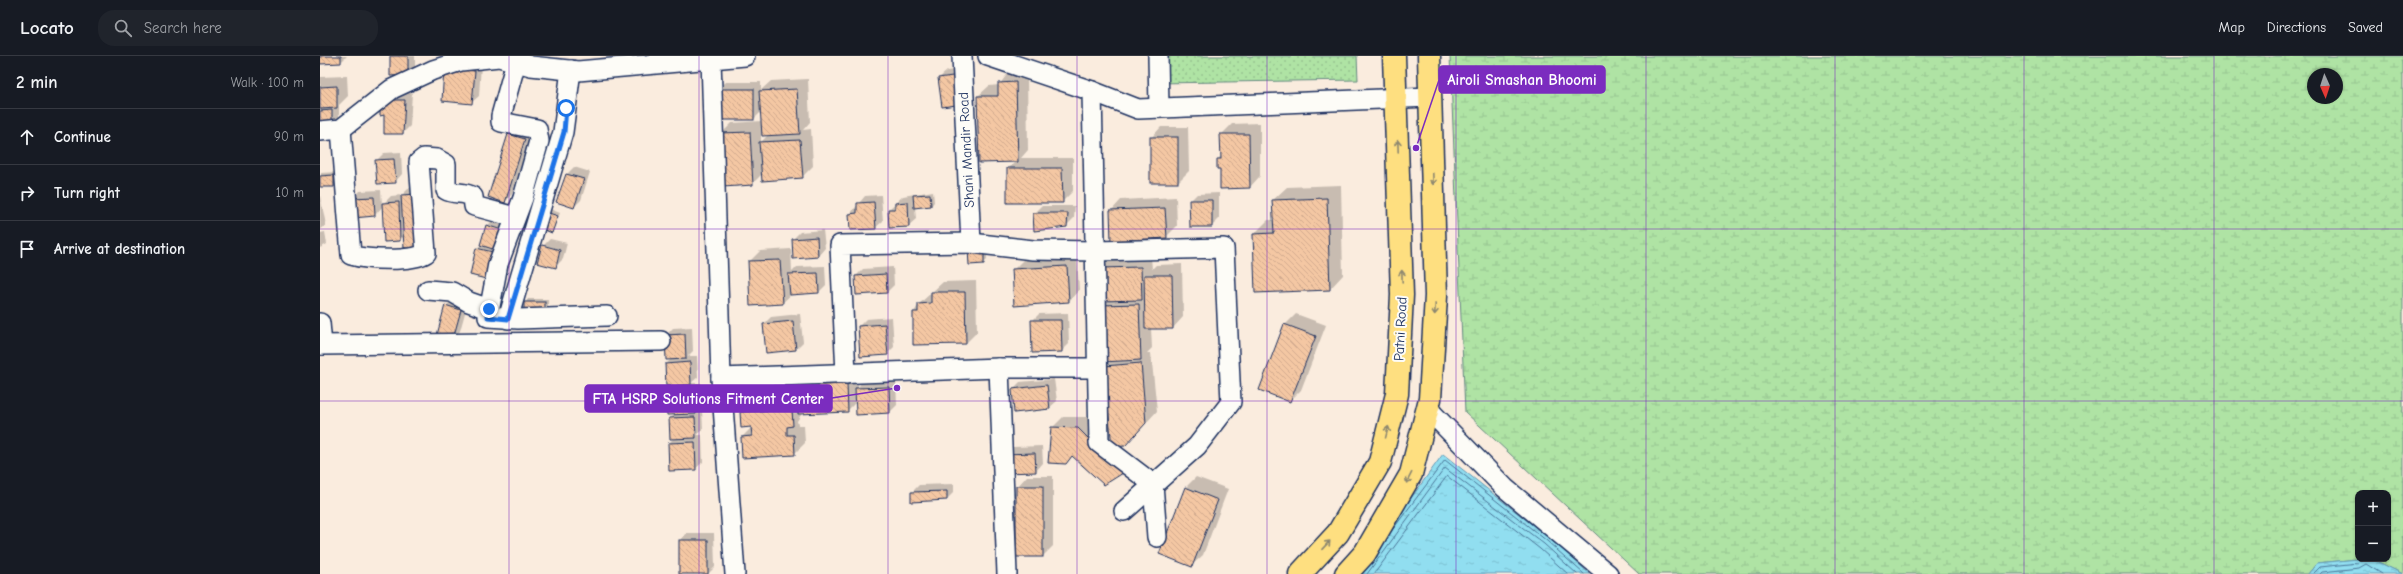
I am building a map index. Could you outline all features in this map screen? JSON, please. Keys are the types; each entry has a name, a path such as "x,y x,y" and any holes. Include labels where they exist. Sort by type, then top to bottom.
{"main road":[{"name":"Patni Road","path":"1300,574 1338,533 1380,462 1397,394 1402,295 1394,56"},
{"path":"1346,574 1365,553 1411,474 1428,409 1436,296 1429,56"}],"street":[{"path":"320,131 341,129 392,89 459,59 499,57 531,66 571,70 633,61 712,59 745,56"},
{"name":"Shani Mandir Road","path":"962,56 970,243"},
{"path":"988,56 1092,91 1138,109 1430,97"},
{"path":"1158,56 1159,108"},
{"path":"712,59 720,378 734,574"},
{"path":"516,62 501,116 501,122 537,129 539,141 515,217 498,264 488,317 508,319 607,316"},
{"path":"508,319 564,132 571,70"},
{"path":"1092,91 1099,443 1153,484 1157,537"},
{"path":"341,129 351,255 360,258 416,258 426,253 419,162 424,158 437,159 446,164 446,190 450,192 467,193 473,197 474,206 515,217"},
{"path":"846,374 840,245 970,243 1033,250 1095,251 1224,248 1231,402 1197,446 1153,484 1124,512"},
{"path":"428,290 452,292 469,302 489,309"},
{"path":"320,323 321,345 661,341"},
{"path":"720,378 999,368 1097,368"},
{"path":"999,368 1007,574"},
{"path":"1428,409 1506,488 1608,574"}],"green space":[{"path":"1158,56 1357,56 1358,80 1158,83"},
{"path":"1450,56 2403,56 2403,574 2378,562 2391,562 2391,490 2355,490 2355,559 2317,563 2308,574 1639,574 1465,412"}],"water":[{"path":"1443,454 1549,538 1590,574 1356,574"},
{"path":"2355,559 2355,562 2378,562 2403,574 2308,574 2317,563"}],"building":[{"path":"320,56 341,56 341,63 320,64"},
{"path":"390,56 408,56 408,75 390,76"},
{"path":"444,68 475,71 472,104 442,101"},
{"path":"960,75 963,104 942,107 938,78"},
{"path":"1016,82 1018,162 979,163 977,96 998,96 998,83"},
{"path":"337,86 337,108 320,109 320,87"},
{"path":"717,89 754,89 754,120 717,120"},
{"path":"797,89 800,134 762,136 759,91"},
{"path":"380,100 405,100 403,134 384,134 384,115 380,116"},
{"path":"332,110 332,125 320,125 320,111"},
{"path":"750,132 753,185 723,187 720,133"},
{"path":"508,134 525,139 505,203 488,197"},
{"path":"1220,134 1249,134 1250,188 1220,189 1220,169 1217,169 1217,159 1221,159"},
{"path":"1150,137 1178,137 1178,183 1150,183"},
{"path":"800,140 803,178 762,181 759,142"},
{"path":"394,159 396,183 377,184 375,160"},
{"path":"1007,168 1062,168 1063,203 1007,203"},
{"path":"566,174 584,179 574,208 556,202"},
{"path":"334,175 334,187 320,187 320,176"},
{"path":"418,194 422,247 404,248 401,195"},
{"path":"930,194 931,206 914,208 913,195"},
{"path":"374,197 375,216 353,218 352,198"},
{"path":"1327,198 1330,290 1255,293 1253,234 1274,233 1272,200"},
{"path":"1189,200 1212,200 1212,227 1190,227"},
{"path":"399,202 400,241 384,242 382,203"},
{"path":"874,202 876,229 850,230 849,214 857,213 857,203"},
{"path":"908,202 909,227 889,228 888,209 895,209 895,203"},
{"path":"1165,208 1167,238 1111,241 1110,210"},
{"path":"543,211 558,216 552,233 537,227"},
{"path":"1033,213 1068,213 1067,227 1034,231"},
{"path":"486,225 502,230 496,250 480,245"},
{"path":"817,237 818,257 793,259 792,239"},
{"path":"542,245 560,250 556,268 537,263"},
{"path":"476,248 493,252 486,279 470,275"},
{"path":"984,249 984,264 969,265 968,250"},
{"path":"780,260 783,304 750,306 748,261"},
{"path":"1067,266 1069,302 1014,306 1012,269"},
{"path":"1141,267 1142,300 1099,301 1099,268"},
{"path":"818,273 819,293 790,295 788,274"},
{"path":"886,274 887,293 856,295 855,276"},
{"path":"1144,275 1172,275 1173,329 1145,329"},
{"path":"931,292 965,292 966,344 913,345 913,312 918,312 918,304 931,303"},
{"path":"524,302 545,302 545,313 524,313"},
{"path":"1139,304 1141,360 1102,362 1100,305"},
{"path":"445,305 461,310 453,339 437,335"},
{"path":"1031,320 1061,320 1062,352 1032,353"},
{"path":"793,321 796,350 766,353 763,324"},
{"path":"885,324 888,355 860,357 858,326"},
{"path":"1284,324 1316,336 1290,402 1259,390"},
{"path":"685,334 686,359 666,360 665,335"},
{"path":"690,362 691,385 666,386 665,364"},
{"path":"1141,363 1146,423 1125,446 1112,447 1104,366"},
{"path":"847,384 848,412 798,414 797,386"},
{"path":"1047,385 1050,409 1014,413 1012,389"},
{"path":"889,387 890,413 856,415 855,388"},
{"path":"694,390 696,414 667,415 666,391"},
{"path":"792,409 793,426 787,427 787,435 794,435 795,455 742,458 741,437 752,436 751,427 741,428 740,412"},
{"path":"695,417 696,438 670,439 669,418"},
{"path":"1051,427 1078,428 1123,473 1104,485 1072,456 1066,464 1048,463"},
{"path":"695,442 696,470 669,471 668,443"},
{"path":"1035,453 1036,472 1005,473 1004,454"},
{"path":"1016,486 1043,486 1043,557 1016,557"},
{"path":"1185,487 1218,500 1192,567 1159,554"},
{"path":"947,491 947,500 911,502 911,492"},
{"path":"679,540 708,540 708,574 679,574"}],"place":[{"name":"Airoli Smashan Bhoomi","path":"1416,148"},
{"name":"FTA HSRP Solutions Fitment Center","path":"897,388"}],"route":[{"path":"489,309 488,317 493,319 508,319 564,132 566,108"}]}
